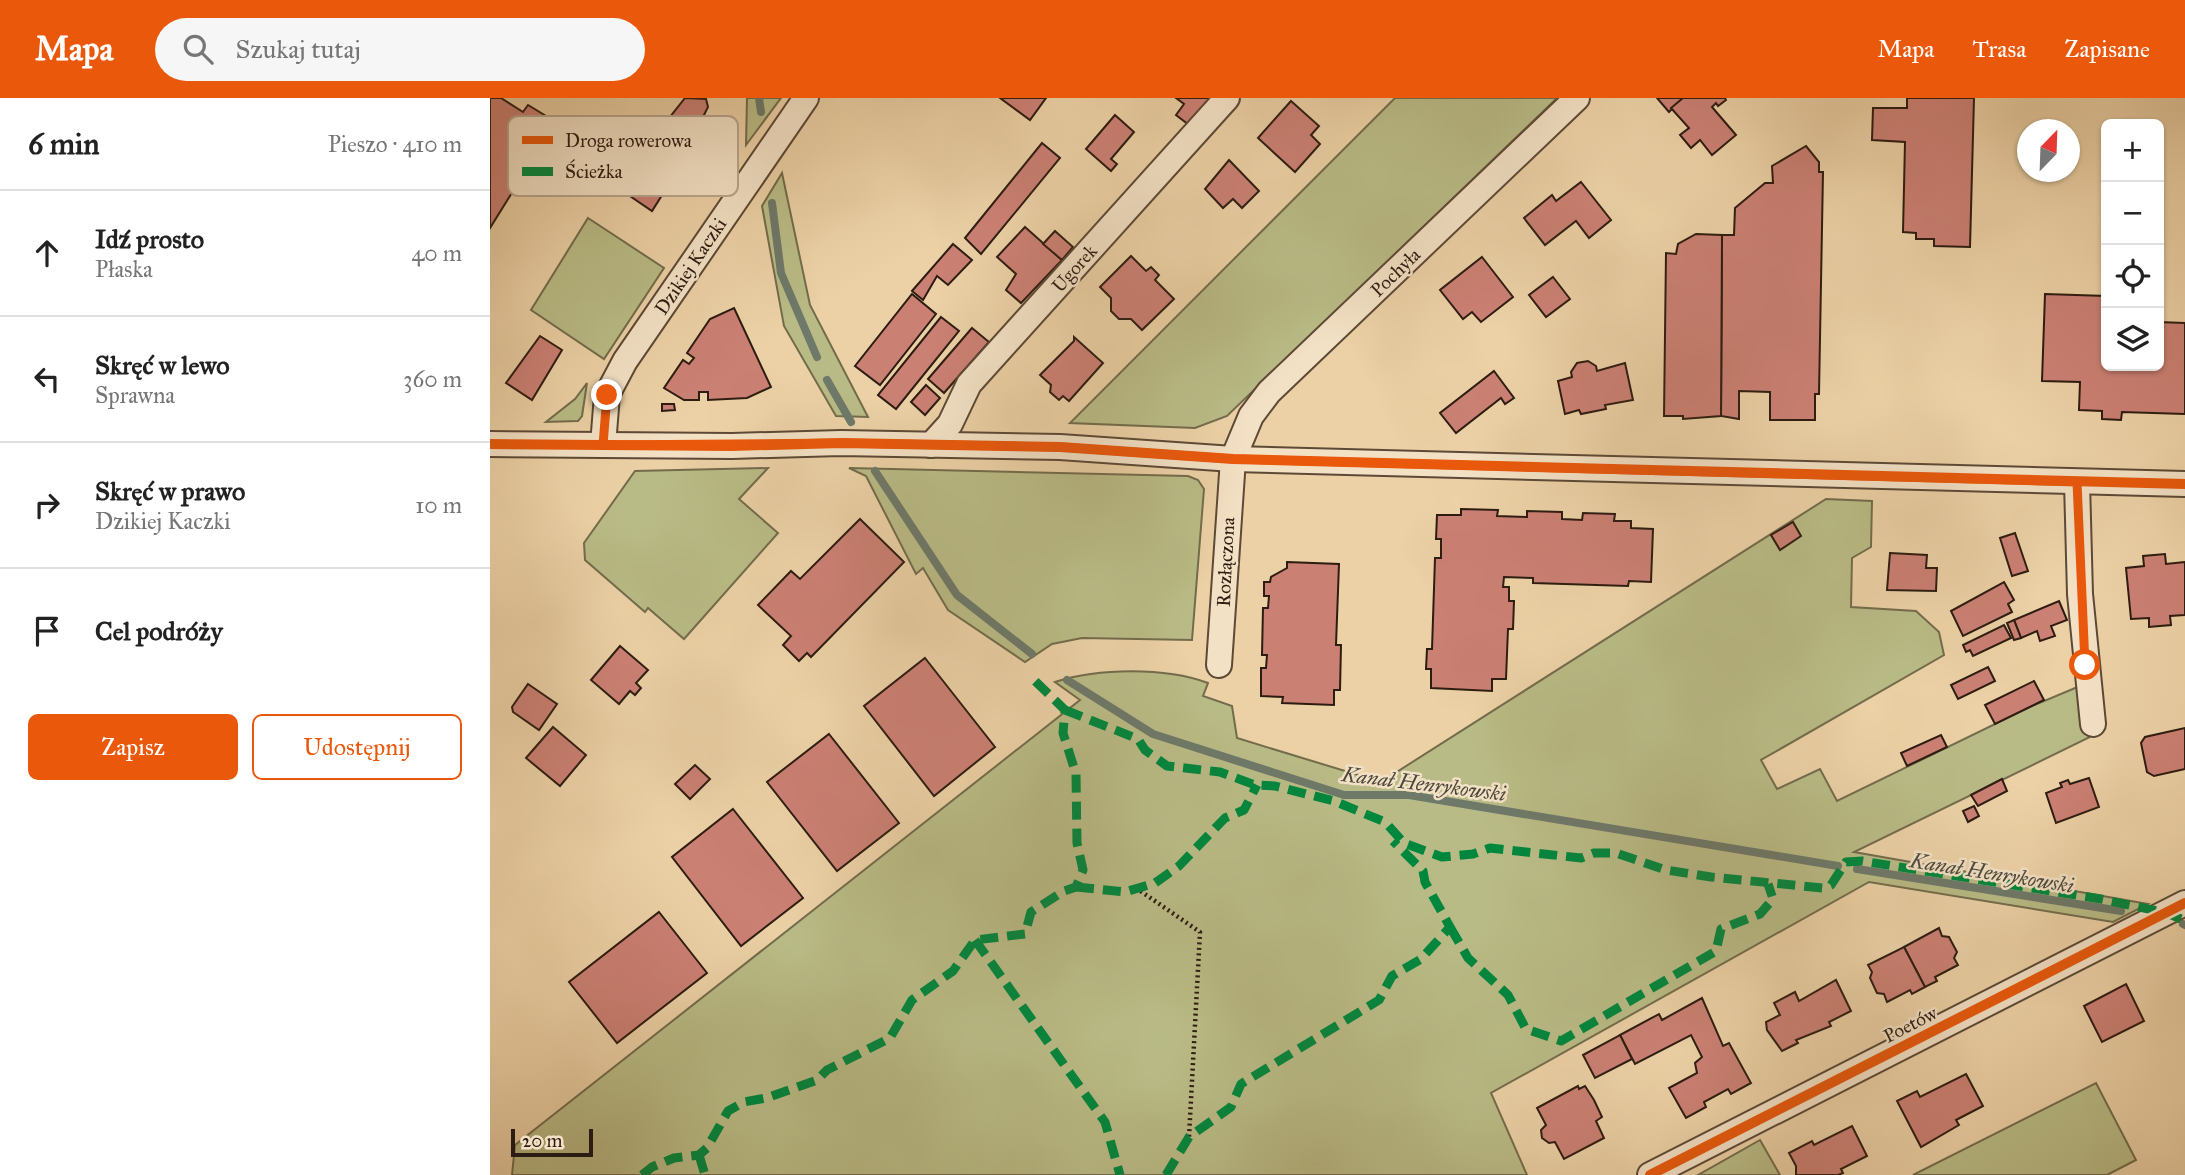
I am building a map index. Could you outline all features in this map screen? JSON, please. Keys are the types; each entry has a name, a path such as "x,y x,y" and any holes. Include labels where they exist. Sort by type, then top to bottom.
{"street":[{"name":"Dzikiej Kaczki","path":"603,445 607,395 625,361 806,98"},
{"name":"Ugorek","path":"931,445 950,424 969,384 1227,98"},
{"name":"Pochyła","path":"1233,459 1251,416 1269,392 1577,98"},
{"path":"490,444 841,443 1060,447 1233,459 2185,484"},
{"name":"Rozłączona","path":"1219,665 1233,459"},
{"path":"2077,482 2081,606 2093,724"},
{"name":"Poetów","path":"1650,1175 2185,903"}],"path":[{"path":"1136,888 1200,932 1189,1137"}],"green space":[{"path":"747,98 781,98 746,145"},
{"path":"1395,98 1557,98 1227,416 1195,428 1070,423"},
{"path":"782,173 810,305 868,417 836,416 784,326 762,206"},
{"path":"588,218 664,268 604,359 531,310"},
{"path":"587,383 582,416 578,421 546,422 575,399"},
{"path":"768,468 739,499 778,533 684,639 648,608 645,612 585,560 584,543 635,471"},
{"path":"849,468 1188,476 1198,480 1204,489 1192,640 1082,638 1052,644 1025,662 948,610 923,568 916,574 866,476"},
{"path":"1826,499 1872,501 1871,547 1852,558 1851,607 1916,611 1939,632 1944,655 1761,760 1777,789 1820,769 1837,801 2032,706 2080,686 2090,737 1854,852 2148,904 2113,922 1869,882 1491,1093 1527,1175 512,1175 515,1145 1080,700 1055,682 1091,674 1132,671 1172,674 1208,683 1203,696 1232,706 1237,738 1381,782"},
{"path":"2096,1083 2136,1160 2107,1175 1913,1175"},
{"path":"1760,1140 1780,1175 1698,1175"}],"building":[{"path":"490,98 501,98 523,112 528,105 546,116 508,116 510,196 490,228"},
{"path":"685,98 706,99 708,107 706,116 671,116"},
{"path":"1000,98 1046,98 1030,120"},
{"path":"1176,98 1214,98 1189,125 1176,115 1184,104"},
{"path":"1657,98 1683,98 1669,112"},
{"path":"1683,98 1725,98 1718,106 1716,103 1712,107 1736,135 1712,155 1700,140 1691,148 1680,135 1689,128 1671,108"},
{"path":"1907,98 1974,98 1970,247 1934,246 1934,239 1916,239 1916,233 1903,232 1905,142 1872,140 1873,108 1907,108"},
{"path":"1291,101 1319,126 1311,135 1320,144 1295,172 1258,138"},
{"path":"1115,115 1134,132 1111,159 1117,164 1111,171 1086,149"},
{"path":"1042,143 1060,158 981,254 965,238"},
{"path":"1806,146 1819,162 1819,172 1823,172 1819,394 1815,394 1815,420 1770,420 1770,392 1739,391 1739,419 1721,416 1722,235 1734,235 1735,208 1765,183 1773,183 1772,166"},
{"path":"1229,160 1259,191 1242,208 1233,199 1223,208 1205,189"},
{"path":"1581,182 1611,220 1589,238 1576,221 1545,245 1524,218 1552,195 1556,201"},
{"path":"630,196 662,196 652,211"},
{"path":"1025,227 1062,260 1021,303 1006,290 1016,274 997,257"},
{"path":"1055,231 1073,247 1062,260 1043,244"},
{"path":"1696,234 1722,235 1721,416 1683,419 1683,416 1664,416 1666,253 1676,254 1678,244"},
{"path":"953,244 972,260 948,285 937,276 923,300 912,291"},
{"path":"1131,256 1146,271 1151,267 1159,275 1155,280 1174,299 1142,330 1131,319 1119,319 1111,311 1111,298 1100,287"},
{"path":"1482,257 1513,297 1481,322 1472,312 1463,319 1440,290"},
{"path":"1553,277 1570,299 1546,317 1529,295"},
{"path":"912,294 936,314 880,385 855,366"},
{"path":"2045,294 2101,296 2101,371 2164,371 2164,322 2185,323 2185,414 2122,412 2121,420 2102,419 2102,411 2079,410 2080,382 2042,381"},
{"path":"734,308 771,387 747,398 708,400 708,392 699,392 699,400 684,400 664,388 683,360 689,364 694,358 687,353 710,319"},
{"path":"941,317 959,331 896,409 878,395"},
{"path":"972,328 989,342 944,393 928,379"},
{"path":"540,336 562,350 532,400 506,383"},
{"path":"1074,337 1103,363 1069,401 1063,396 1059,400 1050,392 1051,385 1040,375 1074,341"},
{"path":"1588,361 1596,366 1597,371 1625,363 1633,400 1605,405 1606,409 1581,414 1579,410 1565,414 1558,381 1572,377 1571,372 1577,363"},
{"path":"1494,371 1514,398 1505,404 1501,398 1456,433 1440,413"},
{"path":"926,385 940,398 925,415 911,402"},
{"path":"662,404 674,404 675,410 662,411"},
{"path":"1461,509 1498,510 1497,516 1527,517 1527,511 1562,512 1562,519 1582,520 1583,513 1615,514 1614,521 1631,521 1631,528 1653,529 1651,582 1629,581 1628,586 1533,583 1533,578 1504,577 1503,587 1509,587 1509,601 1514,601 1513,629 1508,629 1506,679 1492,679 1492,691 1431,688 1431,669 1426,669 1427,649 1432,649 1435,558 1441,558 1441,539 1436,539 1437,515 1461,515"},
{"path":"860,519 904,562 811,657 807,653 799,661 783,645 791,636 758,605 791,571 800,579"},
{"path":"1793,522 1801,536 1780,550 1771,535"},
{"path":"2015,533 2028,571 2012,576 2000,538"},
{"path":"1890,553 1927,555 1926,568 1937,568 1936,591 1887,590"},
{"path":"2165,554 2166,564 2185,562 2185,615 2170,616 2171,625 2149,627 2149,618 2131,619 2126,568 2144,566 2143,556"},
{"path":"1287,562 1339,564 1336,645 1341,645 1340,690 1334,690 1334,705 1282,703 1283,697 1261,696 1261,668 1266,668 1267,655 1262,655 1263,608 1268,608 1269,596 1264,596 1264,582 1270,582 1271,577 1287,568"},
{"path":"2004,582 2014,600 2008,604 2012,612 1963,636 1951,611"},
{"path":"2059,601 2067,620 2051,626 2055,636 2040,641 2037,631 2021,638 2014,620"},
{"path":"2014,620 2021,638 2014,640 2007,623"},
{"path":"2004,625 2011,638 1973,656 1970,650 1966,652 1963,645"},
{"path":"620,646 648,670 636,683 641,688 635,695 630,691 619,704 591,680"},
{"path":"925,658 995,747 934,796 864,706"},
{"path":"1988,667 1995,681 1958,699 1951,685"},
{"path":"2034,681 2044,700 1995,724 1985,705"},
{"path":"528,684 557,704 539,730 513,712 512,707"},
{"path":"553,727 586,755 560,786 526,758"},
{"path":"2185,728 2185,769 2154,776 2147,772 2141,743 2145,737"},
{"path":"829,734 899,823 837,871 767,782"},
{"path":"1941,735 1947,747 1907,766 1901,753"},
{"path":"695,765 710,779 690,799 675,784"},
{"path":"2089,778 2099,807 2056,823 2046,793 2062,787 2060,783 2068,780 2070,784"},
{"path":"2002,779 2007,791 1978,806 1971,795"},
{"path":"1974,806 1979,816 1968,822 1963,811"},
{"path":"733,809 803,898 741,946 672,857"},
{"path":"659,912 707,973 617,1043 569,982"},
{"path":"1939,928 1942,936 1949,937 1957,952 1954,958 1958,965 1935,977 1937,981 1925,987 1904,947"},
{"path":"1904,947 1925,987 1912,994 1910,990 1887,1002 1884,994 1877,993 1868,965"},
{"path":"1836,980 1851,1011 1829,1022 1831,1026 1796,1040 1798,1043 1782,1051 1767,1030 1766,1022 1780,1015 1774,1003 1795,992 1799,1001"},
{"path":"2126,984 2144,1021 2102,1042 2084,1006"},
{"path":"1702,998 1723,1046 1729,1043 1751,1083 1731,1094 1728,1089 1704,1102 1706,1107 1686,1118 1669,1088 1697,1073 1695,1063 1702,1057 1691,1035 1635,1064 1620,1035 1659,1014 1662,1020"},
{"path":"1620,1035 1632,1059 1595,1078 1583,1055"},
{"path":"1966,1074 1983,1106 1956,1120 1959,1125 1921,1147 1897,1101 1917,1091 1920,1097"},
{"path":"1578,1086 1579,1089 1585,1086 1594,1100 1602,1117 1596,1121 1604,1138 1564,1159 1555,1142 1549,1143 1542,1138 1541,1130 1546,1125 1537,1108"},
{"path":"1852,1126 1867,1156 1841,1169 1843,1173 1838,1175 1796,1175 1796,1166 1789,1153 1812,1141 1814,1145"}],"waterway":[{"name":"Kanał Henrykowski","path":"759,98 761,112"},
{"name":"Kanał Henrykowski","path":"772,203 781,273 817,357"},
{"path":"827,380 851,422"},
{"name":"Kanał Henrykowski","path":"875,471 957,595 1032,654"},
{"name":"Kanał Henrykowski","path":"1067,680 1153,734 1344,795 1409,795 1838,866"},
{"name":"Kanał Henrykowski","path":"1857,869 2121,911"}],"marked path":[{"path":"642,1175 652,1167 674,1158 699,1155 707,1148 728,1111 744,1102 766,1098 817,1080 827,1070 890,1038 912,1000 953,971 975,940 1025,934 1031,912 1064,891 1076,887 1083,870 1077,843 1076,774 1063,733 1065,710 1035,681"},
{"path":"1065,710 1138,739 1145,750 1167,766 1220,772 1255,785 1275,786 1334,801 1385,822 1404,843 1442,857 1473,854 1490,848 1581,858 1594,853 1616,853 1666,870 1823,888 1831,885 1846,862 1862,861 2101,899 2167,913 2181,919"},
{"path":"1076,887 1125,892 1155,883 1179,866 1225,818 1244,810 1257,785"},
{"path":"1166,1175 1189,1137 1231,1107 1241,1084 1379,1000 1392,976 1421,959 1450,927 1425,882 1423,871 1393,841"},
{"path":"1450,927 1468,958 1508,995 1526,1029 1561,1041 1716,951 1721,929 1760,914 1773,899 1768,884"},
{"path":"975,940 1105,1122 1120,1175"},
{"path":"699,1155 705,1175"}],"cycle path":[{"path":"490,444 732,446 841,443 1060,447 1233,459 2185,484"},
{"path":"1650,1175 2185,903"}],"route":[{"path":"607,395 603,445 841,443 1060,447 1233,459 2077,482 2085,665"}]}
